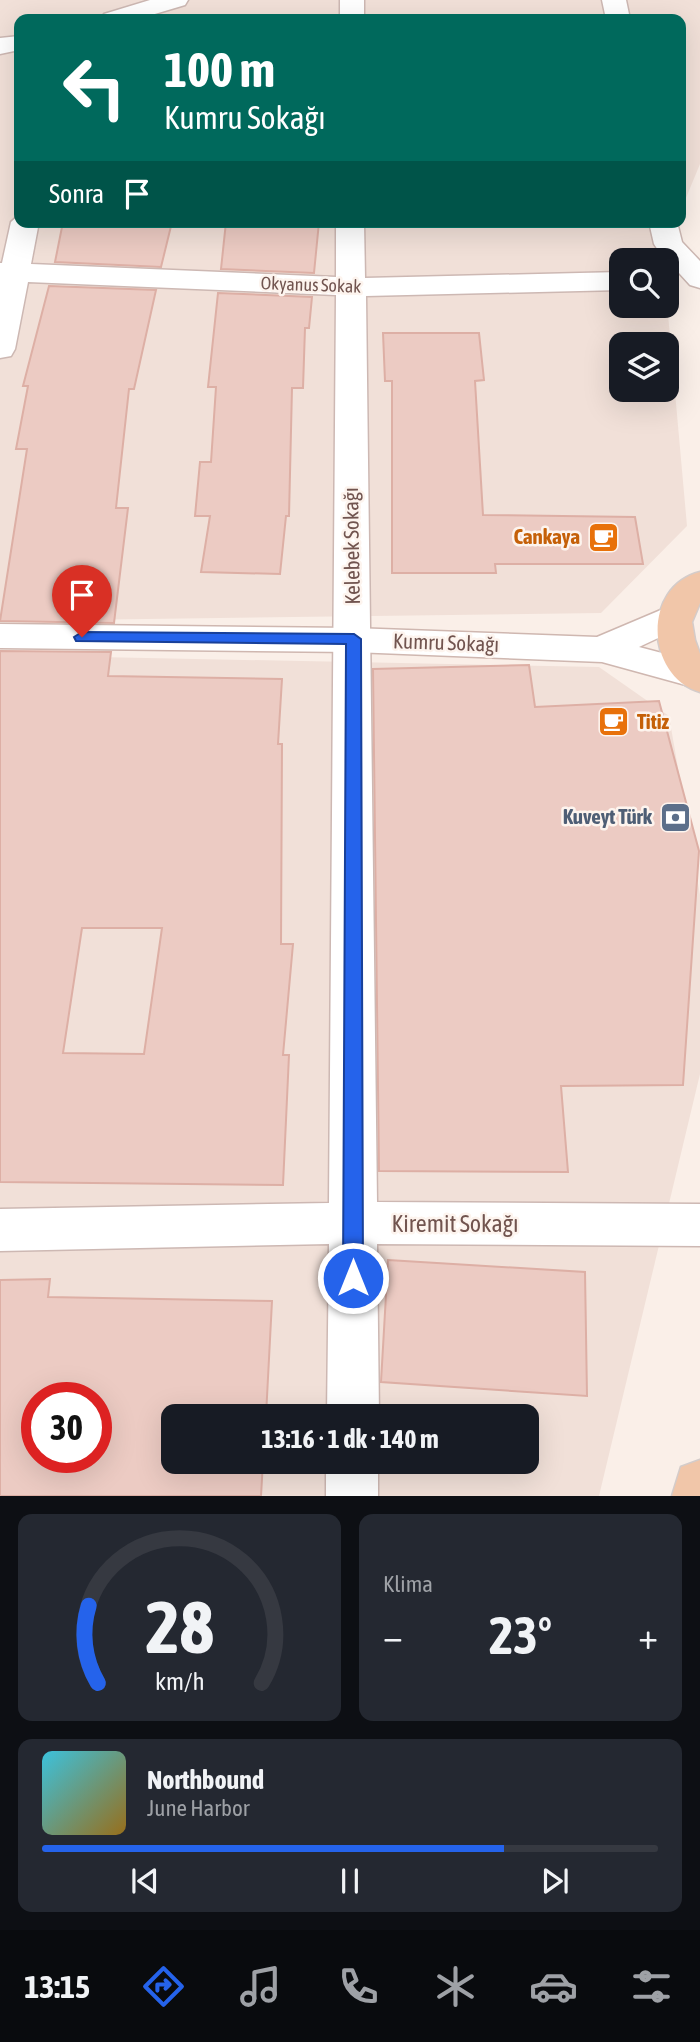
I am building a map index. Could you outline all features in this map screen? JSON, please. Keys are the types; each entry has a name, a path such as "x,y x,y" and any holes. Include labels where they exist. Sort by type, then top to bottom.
{"main road":[{"path":"697,676 682,656 675,616 685,597 700,583"},
{"path":"698,1496 700,1485"}],"street":[{"path":"130,14 176,0"},
{"path":"0,349 8,272 23,228"},
{"name":"Kelebek Sokağı","path":"350,228 354,639 353,1404"},
{"path":"664,228 668,244 700,279"},
{"name":"Okyanus Sokak","path":"8,272 350,287 609,281"},
{"path":"679,280 700,279"},
{"name":"Kumru Sokağı","path":"0,636 354,639 602,650 675,616"},
{"path":"602,650 697,676"},
{"name":"Kiremit Sokağı","path":"0,1230 354,1223 700,1225"},
{"path":"352,1474 352,1496"}],"shaded area":[{"path":"0,0 700,0 700,164 686,198 686,14 14,14 14,228 673,228 665,248 609,248 609,318 668,318 670,332 609,332 609,402 676,402 687,526 601,613 0,621"},
{"path":"0,655 599,667 669,716 700,895 700,1074 599,1496 0,1496"}],"building":[{"path":"62,228 171,228 161,267 55,262"},
{"path":"225,228 318,228 314,273 221,269"},
{"path":"49,286 156,290 134,389 129,389 116,508 128,508 114,623 0,621 27,449 16,449 28,386 23,386"},
{"path":"218,293 312,297 309,328 305,328 303,388 292,388 289,516 286,516 280,574 201,572 210,516 195,516 200,462 211,462 216,387 208,387"},
{"path":"383,333 479,333 484,380 475,381 483,515 635,517 643,564 495,564 496,573 392,573 392,381 385,381"},
{"path":"0,651 111,652 108,676 282,679 278,744 282,744 281,944 293,944 283,1055 289,1055 283,1185 0,1182","holes":["82,928 162,928 144,1054 63,1053"]},
{"path":"529,665 535,707 659,701 699,851 683,1085 561,1086 568,1172 379,1171 373,669"},
{"path":"388,1260 585,1272 587,1396 381,1382"},
{"path":"50,1279 48,1297 272,1301 267,1404 161,1404 161,1474 262,1474 261,1496 0,1496 0,1280"}],"place":[{"name":"Cankaya","path":"603,537"},
{"name":"Titiz","path":"614,722"},
{"name":"Kuveyt Türk","path":"675,817"}],"route":[{"path":"82,637 354,639 353,1278"}]}
